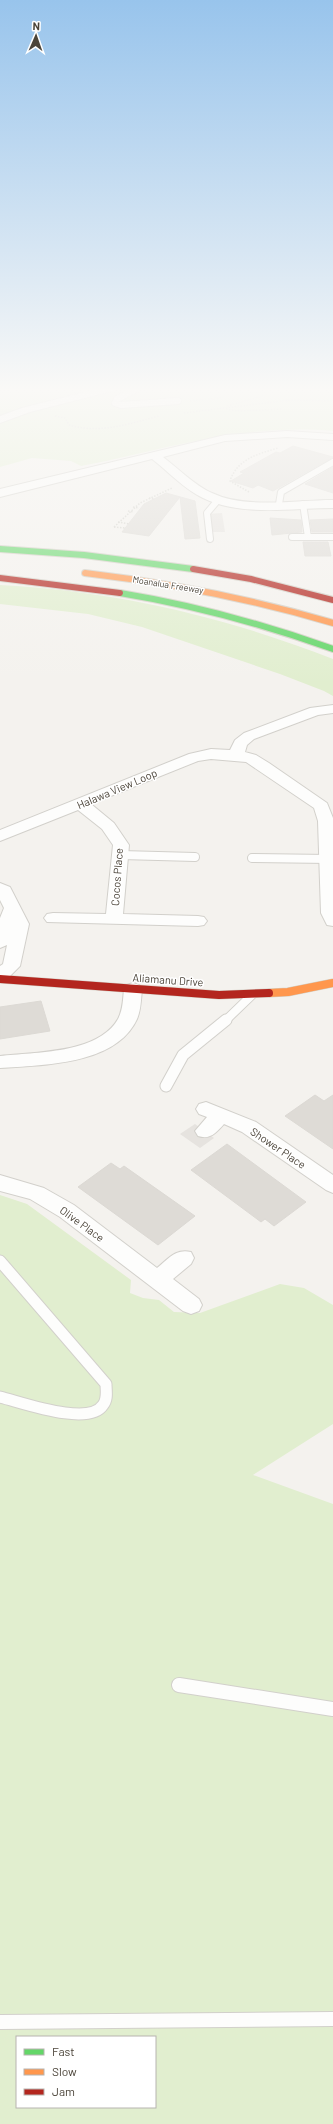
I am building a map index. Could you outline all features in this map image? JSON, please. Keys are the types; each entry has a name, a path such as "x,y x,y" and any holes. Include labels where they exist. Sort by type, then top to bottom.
{"main road":[{"path":"0,548 100,547"},
{"name":"Moanalua Freeway","path":"0,548 115,557 190,567 256,580 333,600"},
{"name":"Moanalua Freeway","path":"74,572 188,587 256,601 333,623"},
{"path":"0,578 92,588 186,605 250,621 333,649"},
{"name":"Aliamanu Drive","path":"0,977 220,995 252,995 288,992 333,983"}],"street":[{"path":"0,493 28,486"},
{"path":"193,486 218,500 248,504 333,504"},
{"path":"236,754 240,743 249,736 315,711 333,709"},
{"name":"Halawa View Loop","path":"0,836 194,757 211,754 236,754 251,758 327,804 326,821 331,859 330,912 333,921"},
{"name":"Cocos Place","path":"80,804 114,832 121,845 114,919"},
{"path":"0,888 20,924 11,966 0,977"},
{"path":"0,942 12,909"},
{"name":"Cocos Place","path":"53,918 198,921"},
{"path":"0,1062 87,1050 105,1043 127,1021 132,1004 133,989"},
{"name":"Shower Place","path":"205,1131 214,1112 249,1127 333,1185"},
{"name":"Olive Place","path":"0,1183 37,1193 67,1212 191,1305"},
{"path":"157,1280 183,1258"}],"lane":[{"path":"279,504 278,495 291,486"},
{"path":"210,539 206,512 208,507 218,500"},
{"path":"303,504 308,537"},
{"path":"292,537 333,537"},
{"path":"121,855 195,857"},
{"path":"252,858 331,859"},
{"path":"166,1086 183,1055 226,1020 252,995"},
{"path":"0,1261 106,1384 107,1399 101,1409 87,1415 57,1411 0,1396"},
{"path":"179,1685 333,1709"},
{"path":"0,2022 333,2019"}],"path":[{"path":"239,486 250,493"},
{"path":"125,528 114,527 128,511 156,494 175,487"},
{"path":"156,494 161,496"},
{"path":"149,498 155,500"},
{"path":"133,507 139,508"},
{"path":"128,511 134,512"},
{"path":"118,522 128,524"}],"green space":[{"path":"0,585 86,593 170,608 293,644 333,659 333,696 280,674 142,627 88,614 0,604"},
{"path":"0,1195 27,1204 131,1280 130,1293 143,1298 159,1300 174,1312 200,1313 280,1284 304,1288 333,1305 333,1424 253,1475 333,1504 333,2124 0,2124"}],"shaded area":[{"path":"222,513 225,532 209,532 206,514"},
{"path":"195,1124 214,1138 200,1148 180,1134"}],"building":[{"path":"261,486 282,486 273,491"},
{"path":"312,486 333,486 333,493"},
{"path":"166,493 195,501 200,538 185,539 180,497 149,536 122,532 144,504"},
{"path":"270,518 301,520 302,532 272,535"},
{"path":"333,519 333,532 312,532 310,520"},
{"path":"303,542 328,542 331,556 305,556"},
{"path":"41,1001 50,1031 0,1039 0,1007"},
{"path":"315,1095 324,1101 333,1095 333,1149 285,1116"},
{"path":"227,1144 306,1202 274,1226 265,1219 261,1222 191,1170"},
{"path":"111,1163 120,1169 124,1166 195,1216 158,1245 78,1187"}],"traffic: fast":[{"path":"0,549 84,555 193,569"},
{"path":"120,593 174,603 255,623 333,649"}],"traffic: slow":[{"path":"85,573 148,581 210,592 272,606 333,623"},
{"path":"269,993 288,992 333,983"}],"traffic: jam":[{"path":"193,569 251,579 333,600"},
{"path":"0,578 120,593"},
{"path":"0,979 219,995 269,993"}]}
